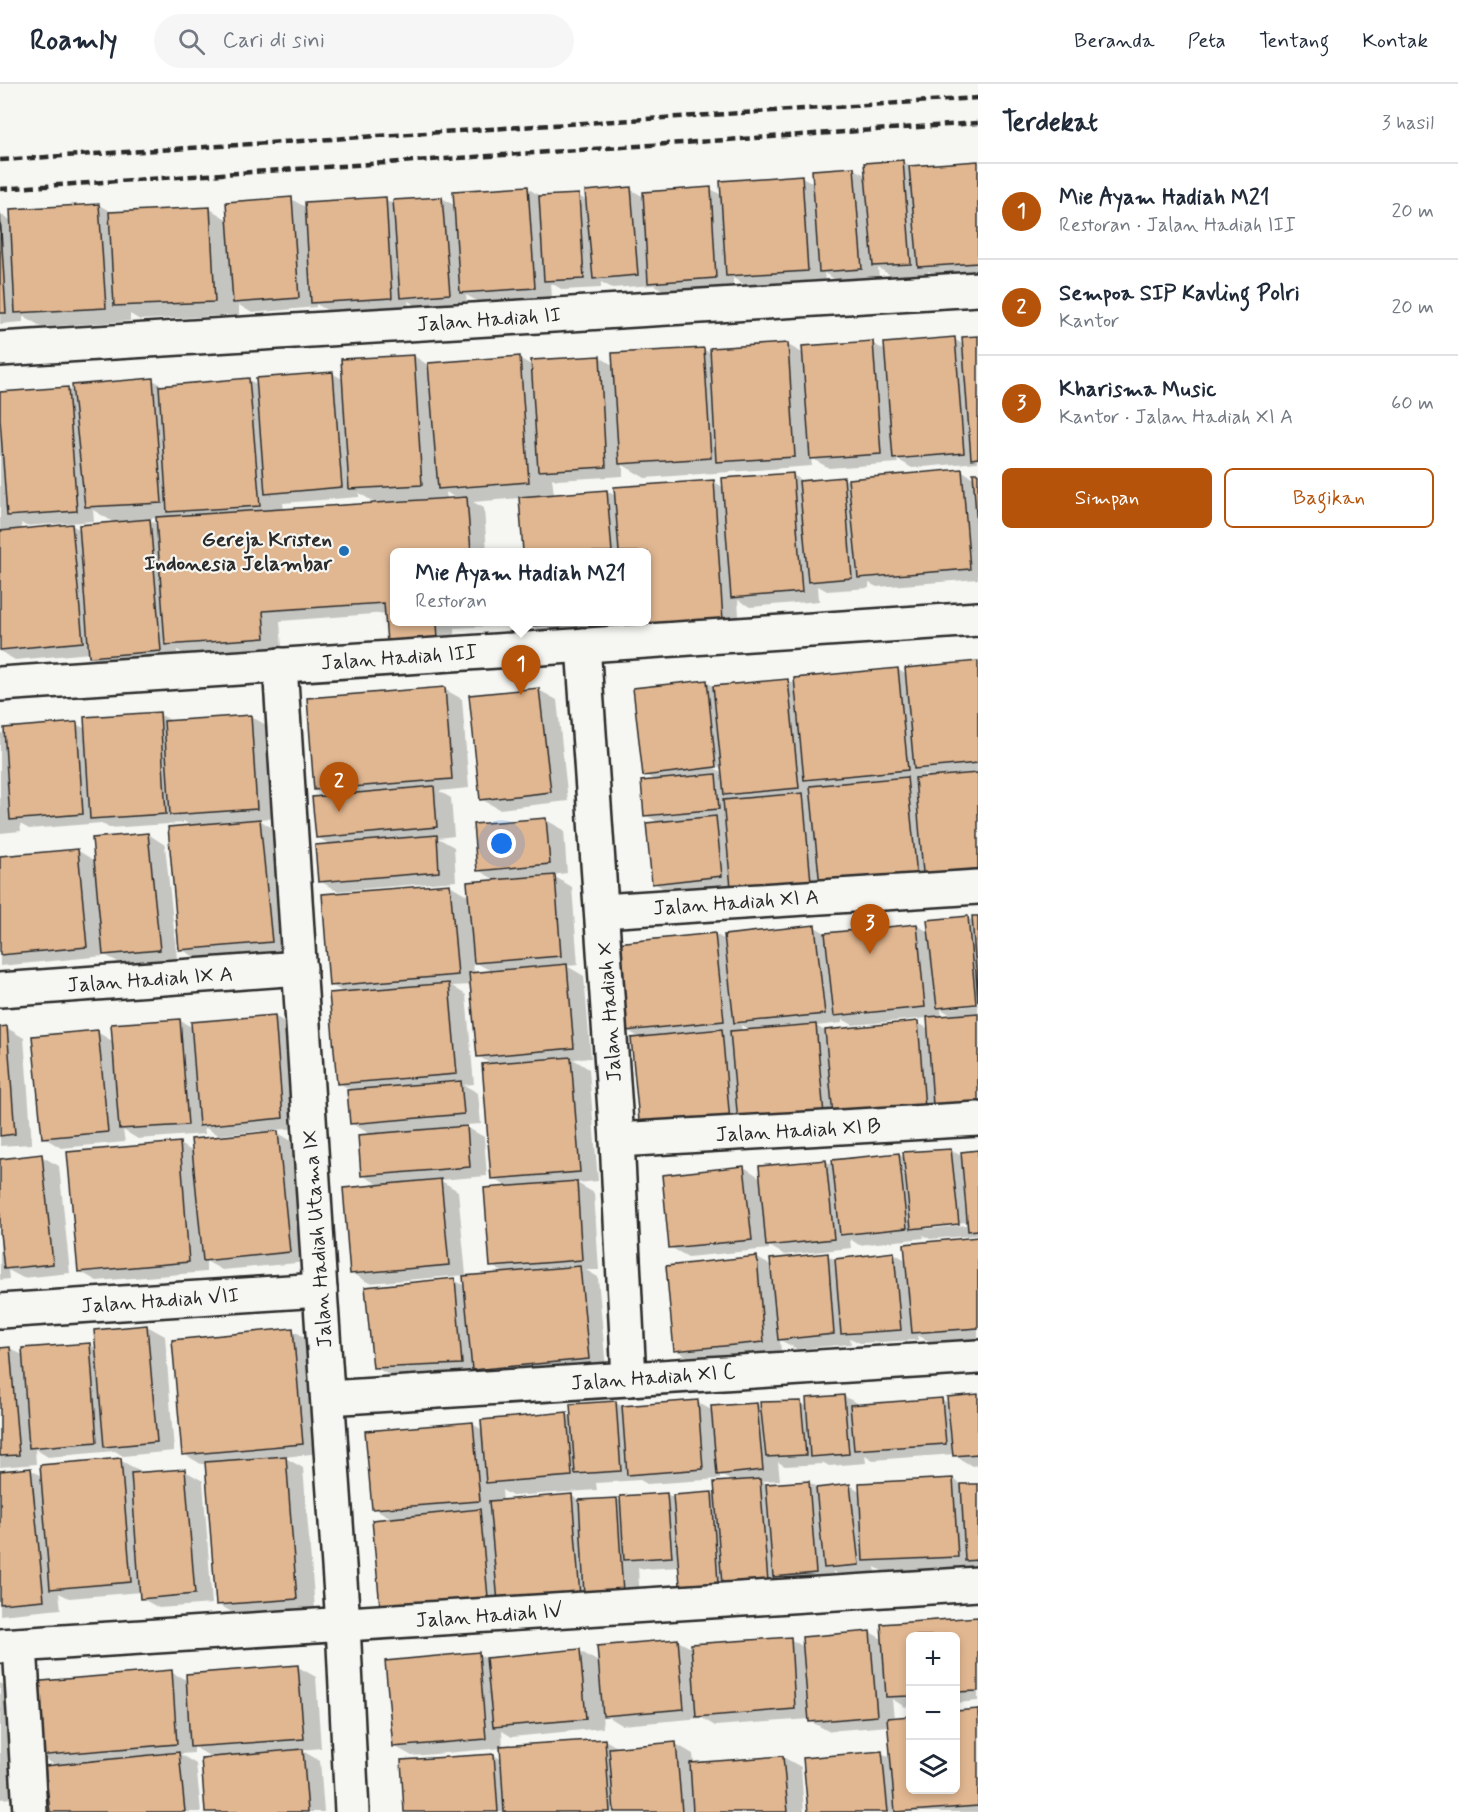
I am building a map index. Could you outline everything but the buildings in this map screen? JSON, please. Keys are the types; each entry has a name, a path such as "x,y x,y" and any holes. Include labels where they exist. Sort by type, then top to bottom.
{"street":[{"name":"Jalan Hadiah II","path":"0,349 978,289"},
{"name":"Jalan Hadiah III","path":"0,684 978,619"},
{"name":"Jalan Hadiah X","path":"583,645 617,1140 629,1378"},
{"name":"Jalan Hadiah Utama IX","path":"280,665 343,1624 352,1812"},
{"name":"Jalan Hadiah XI A","path":"602,911 978,887"},
{"name":"Jalan Hadiah IX A","path":"0,990 300,968"},
{"name":"Jalan Hadiah XI B","path":"617,1140 978,1119"},
{"name":"Jalan Hadiah VII","path":"0,1311 320,1290"},
{"name":"Jalan Hadiah XI C","path":"328,1398 978,1357"},
{"name":"Jalan Hadiah IV","path":"10,1645 978,1584"},
{"path":"10,1645 30,1812"}],"railway":[{"path":"0,160 978,98"},
{"path":"0,189 978,123"}],"place":[{"name":"Gereja Kristen Indonesia Jelambar","path":"344,551"},
{"name":"Mie Ayam Hadiah M21","path":"521,695"},
{"name":"Sempoa SIP Kavling Polri","path":"339,812"},
{"name":"Kharisma Music","path":"870,954"}]}
